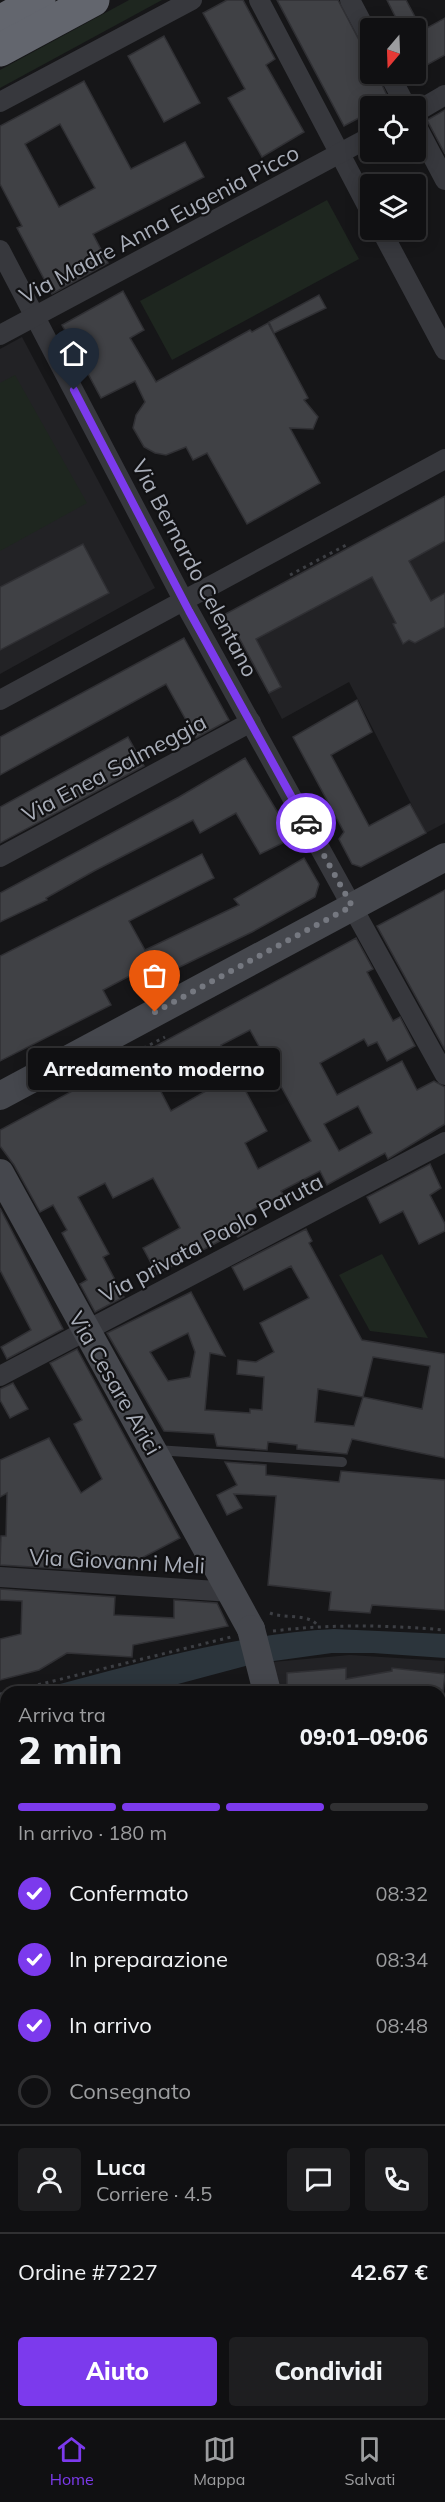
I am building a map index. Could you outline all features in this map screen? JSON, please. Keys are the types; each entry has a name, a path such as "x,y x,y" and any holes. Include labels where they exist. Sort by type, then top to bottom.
{"highway":[{"path":"0,21 39,0"},
{"path":"0,50 93,0"}],"street":[{"path":"0,102 192,0"},
{"path":"260,0 360,191"},
{"path":"350,0 360,19"},
{"path":"426,106 445,95"},
{"name":"Via Madre Anna Eugenia Picco","path":"0,335 360,143"},
{"path":"426,144 445,180"},
{"path":"386,240 445,351"},
{"name":"Via Bernardo Celentano","path":"0,250 183,601 445,1075"},
{"path":"0,700 445,459"},
{"name":"Via Enea Salmeggia","path":"0,857 251,722"},
{"path":"0,1096 445,857"},
{"name":"Via privata Paolo Paruta","path":"0,1376 445,1142"},
{"name":"Via Cesare Arici","path":"0,1173 85,1331 246,1603 266,1686"},
{"name":"Via Giovanni Meli","path":"0,1578 246,1603"}],"lane":[{"path":"153,1449 342,1462"}],"path":[{"path":"290,575 348,544"},
{"path":"123,1058 165,1037"},
{"path":"246,1603 282,1617 309,1619 318,1626"},
{"path":"264,1632 318,1626 392,1625 445,1630"},
{"path":"32,1686 236,1636"}],"shaded area":[{"path":"129,0 162,0 0,88 0,70"},
{"path":"327,200 359,259 172,360 140,301"},
{"path":"22,337 155,588 0,674 0,349"},
{"path":"15,375 87,503 0,551 0,383"},
{"path":"445,496 445,823 426,833 349,682 282,719 238,637 230,640 218,618"},
{"path":"382,1254 428,1338 370,1331 339,1275"},
{"path":"334,1629 445,1634 445,1658 373,1653 332,1653 253,1664 170,1686 52,1686 180,1653 257,1637"},
{"path":"350,1655 445,1661 443,1686 277,1686 273,1662"}],"building":[{"path":"227,0 243,0 275,59 266,65 304,132 262,157 228,98 245,89 203,13"},
{"path":"277,0 338,0 360,42 360,84 382,84 387,96 360,96 360,117 344,126"},
{"path":"387,0 406,0 416,18 396,18"},
{"path":"445,18 445,55 426,65 426,28"},
{"path":"164,36 200,103 164,122 128,56"},
{"path":"84,81 131,169 185,142 204,177 93,234 108,263 52,294 17,228 22,226 0,184 0,126","holes":["60,124 95,188 59,207 25,144"]},
{"path":"445,110 445,154 427,120"},
{"path":"123,291 144,330 130,338 156,382 250,330 252,332 268,323 308,398 304,400 318,417 313,429 290,428 320,483 247,524 207,453 193,460 186,447 166,455 155,453 144,447 133,428 136,415 145,402 135,381 101,398 62,325"},
{"path":"319,295 326,308 274,333 269,322"},
{"path":"445,496 445,541 409,561 431,601 445,593 445,627 415,643 409,640 403,644 393,624 396,623 372,577 256,639 281,687 269,693 238,636 230,640 218,618"},
{"path":"83,544 109,593 0,650 0,587"},
{"path":"184,638 229,720 196,738 166,684 0,775 0,737"},
{"path":"357,700 372,732 331,755 369,826 410,804 426,833 361,867 352,864 339,839 344,832 293,737"},
{"path":"128,737 144,766 0,843 0,807"},
{"path":"245,758 293,838 260,854 236,813 200,833 193,820 94,871 46,898 47,900 0,922 0,893 179,797"},
{"path":"202,854 214,878 129,921 145,950 239,905 234,899 304,858 319,884 315,897 252,932 161,976 154,963 103,990 111,1005 0,1061 0,956"},
{"path":"445,890 445,1050 377,926"},
{"path":"356,938 373,969 367,972 393,1021 400,1017 415,1046 387,1061 377,1042 368,1046 364,1039 320,1063 337,1095 402,1061 417,1090 434,1081 445,1087 445,1124 388,1159 385,1153 327,1185 320,1171 281,1191 283,1194 245,1214 253,1229 238,1237 235,1233 157,1274 143,1248 180,1228 153,1178 113,1198 105,1183 78,1197 109,1254 103,1257 124,1297 95,1312 80,1284 87,1280 62,1233 67,1230 53,1205 40,1212 14,1165 0,1146 0,1130","holes":["250,1030 311,1141 258,1169 245,1143 267,1131 221,1045","205,1056 220,1083 171,1111 156,1082","358,1106 372,1133 339,1151 324,1124"]},
{"path":"430,1164 441,1188 430,1195 445,1224 445,1231 419,1244 403,1211 380,1223 367,1197"},
{"path":"0,1208 63,1329 7,1359 1,1347 31,1330 0,1270"},
{"path":"306,1229 312,1241 309,1243 362,1340 445,1354 445,1458 352,1439 347,1454 297,1449 297,1445 268,1442 267,1450 217,1446 214,1434 164,1431 107,1333 191,1292 225,1356 210,1353 205,1410 250,1413 250,1409 262,1410 264,1377 237,1374 238,1360 256,1362 274,1352 260,1323 309,1298 291,1266 244,1290 232,1267","holes":["188,1333 195,1352 190,1377 168,1381 150,1352","373,1357 430,1366 422,1409 363,1397","318,1389 363,1397 354,1426 315,1422"]},
{"path":"77,1349 180,1538 132,1563 134,1568 81,1566 80,1570 0,1565 1,1536 6,1536 7,1493 0,1497 0,1460 49,1438 81,1493 102,1479 74,1424 82,1420 50,1363"},
{"path":"13,1383 28,1409 10,1418 0,1400 0,1389"},
{"path":"225,1462 266,1465 266,1475 339,1482 341,1471 445,1480 445,1610 372,1605 370,1613 329,1610 331,1592 268,1585 276,1496 234,1494 242,1508 227,1515 217,1495 237,1485"},
{"path":"0,1589 115,1597 114,1615 174,1618 174,1600 217,1603 228,1626 133,1645 132,1657 67,1653 39,1670 0,1680 0,1639 21,1634 22,1601 0,1600"},
{"path":"346,1668 346,1679 392,1671 392,1668 445,1674 444,1686 287,1686 287,1673"}],"way so far":[{"path":"155,1012 352,906 306,823"}],"place":[{"name":"Arredamento moderno","path":"155,1012"}],"route":[{"path":"74,390 189,611 306,823"}]}
